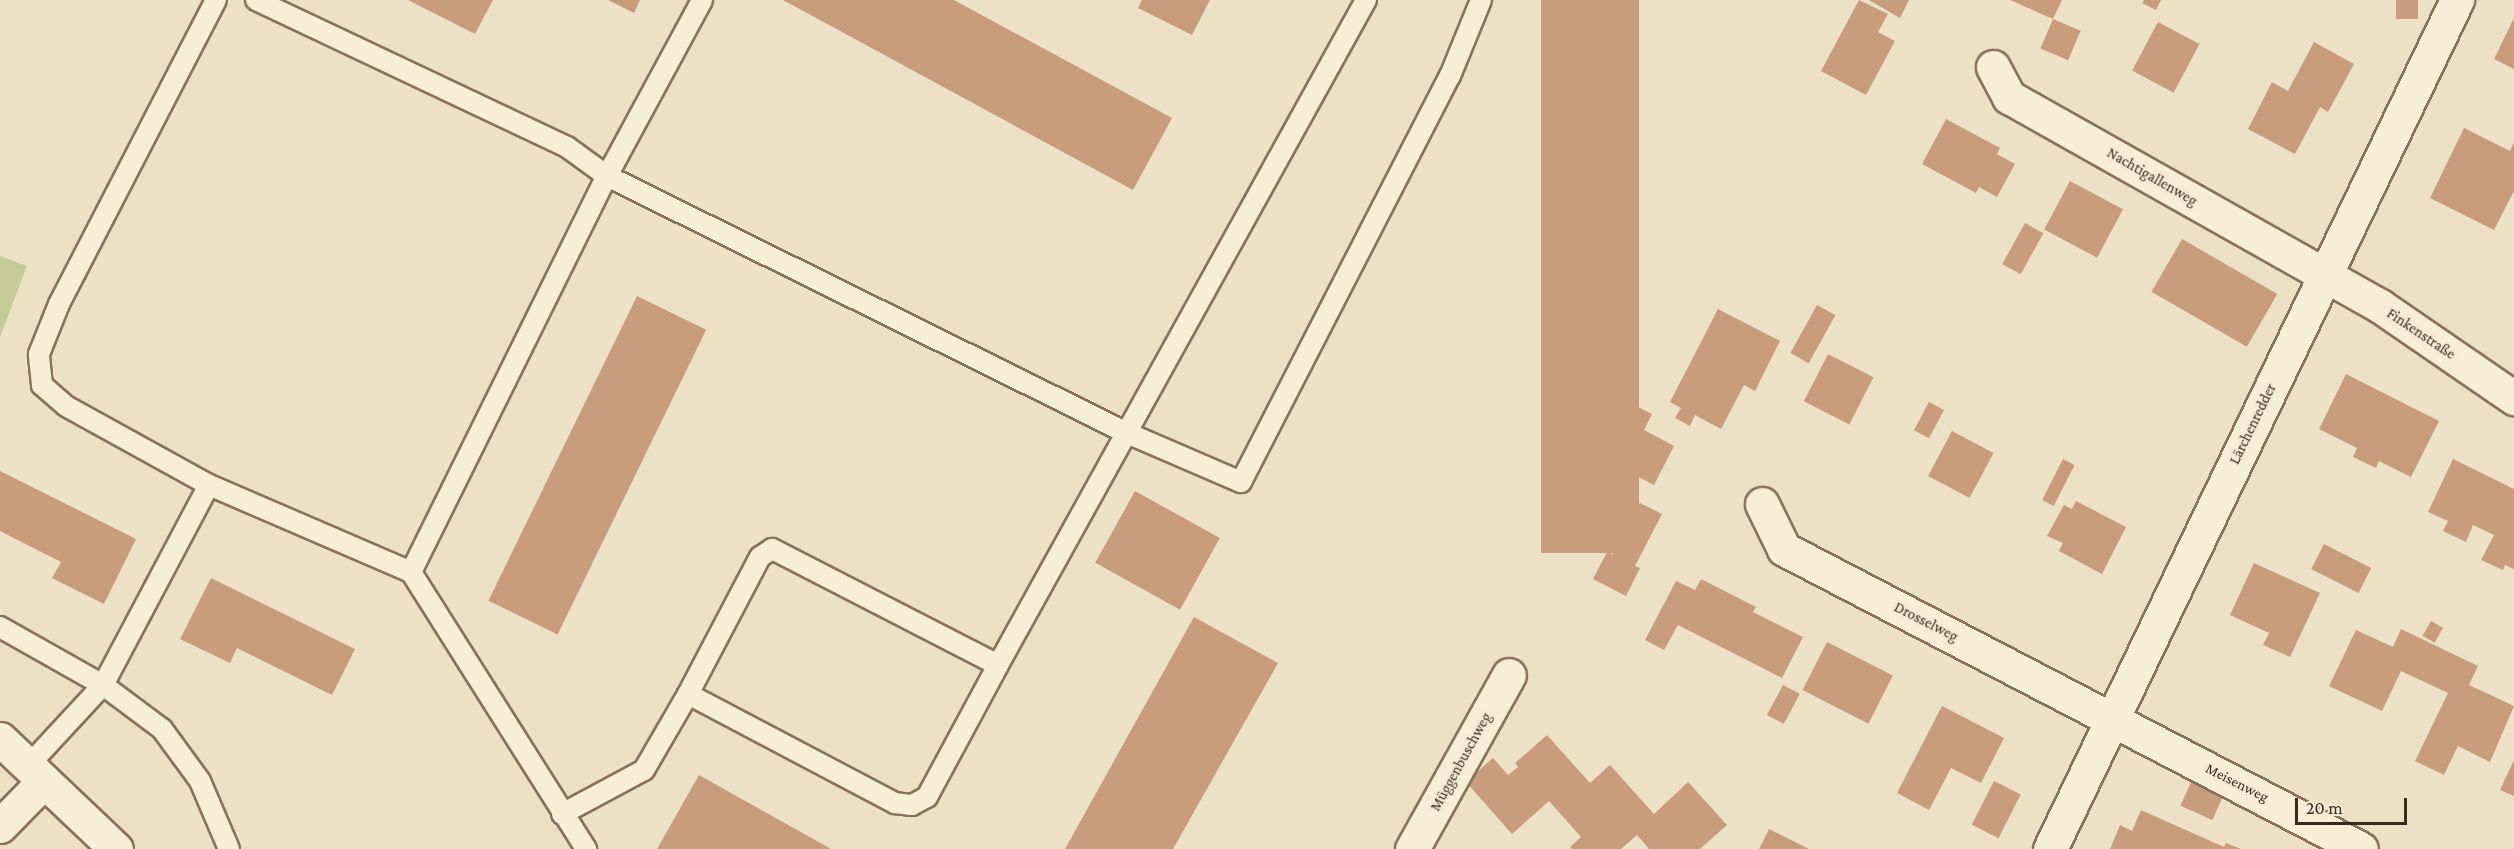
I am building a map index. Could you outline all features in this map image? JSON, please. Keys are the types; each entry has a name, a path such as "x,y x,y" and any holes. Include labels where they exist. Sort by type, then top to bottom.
{"street":[{"name":"Lärchenredder","path":"2050,849 2457,0"},
{"name":"Nachtigallenweg","path":"1993,67 2010,97 2325,275"},
{"name":"Finkenstraße","path":"2325,275 2380,306 2514,398"},
{"name":"Drosselweg","path":"1762,504 1784,549 2112,718"},
{"name":"Müggenbuschweg","path":"1412,849 1509,675"},
{"name":"Meisenweg","path":"2112,718 2361,849"},
{"path":"0,739 116,849"},
{"path":"0,826 36,774"}],"lane":[{"path":"216,0 59,304 39,354 42,385 66,406 209,485 411,572 586,849"},
{"path":"256,0 567,147 607,176 1127,433 1241,482 1450,76 1481,0"},
{"path":"411,572 607,176 702,0"},
{"path":"688,694 895,803 912,804 927,797 998,664 1366,0"},
{"path":"36,774 103,686 209,485"},
{"path":"562,814 644,770 688,694 760,557 772,549 998,664"},
{"path":"0,627 103,686 162,729 200,781 229,849"}],"green space":[{"path":"0,256 27,266 0,337"}],"building":[{"path":"408,0 493,0 475,34"},
{"path":"608,0 640,0 634,13"},
{"path":"783,0 954,0 1172,118 1133,190"},
{"path":"1142,0 1210,0 1192,35 1138,8"},
{"path":"1541,0 1639,0 1639,553 1541,553"},
{"path":"1859,0 1888,14 1878,32 1895,41 1866,95 1821,71"},
{"path":"1869,0 1909,0 1900,18"},
{"path":"2010,0 2062,0 2053,19"},
{"path":"2144,0 2161,0 2156,10 2142,3"},
{"path":"2396,0 2418,0 2418,19 2396,19"},
{"path":"2514,18 2514,69 2494,59"},
{"path":"2053,19 2081,31 2068,60 2040,48"},
{"path":"2158,22 2199,44 2174,93 2132,71"},
{"path":"2314,42 2354,64 2328,112 2320,107 2295,154 2248,129 2272,82 2288,91"},
{"path":"1946,119 2000,148 1997,154 2015,164 1997,197 1979,187 1976,193 1922,164"},
{"path":"2464,128 2510,151 2514,142 2514,191 2494,230 2430,198"},
{"path":"2070,181 2123,209 2097,258 2044,230"},
{"path":"2025,223 2043,233 2021,274 2002,264"},
{"path":"2182,239 2277,294 2247,347 2152,292"},
{"path":"637,296 706,330 558,634 488,601"},
{"path":"1817,305 1835,315 1809,363 1790,353"},
{"path":"1718,309 1780,341 1755,391 1744,385 1721,429 1695,415 1690,426 1675,418 1681,408 1670,402"},
{"path":"1828,354 1873,377 1849,424 1804,401"},
{"path":"2346,374 2439,421 2411,477 2379,461 2376,468 2353,457 2357,448 2319,429"},
{"path":"1929,402 1944,410 1929,438 1914,430"},
{"path":"1634,405 1652,414 1644,430 1674,446 1654,485 1606,460"},
{"path":"1952,431 1993,453 1970,498 1928,476"},
{"path":"2063,459 2075,465 2054,506 2042,500"},
{"path":"2453,459 2514,489 2514,569 2505,565 2503,570 2481,560 2494,535 2473,525 2466,542 2443,531 2448,521 2428,512"},
{"path":"0,471 136,539 104,604 52,578 61,562 0,531"},
{"path":"1135,491 1220,538 1180,610 1095,563"},
{"path":"2076,501 2126,527 2102,574 2059,551 2063,543 2047,536 2064,505 2072,509"},
{"path":"1640,503 1662,514 1635,566 1640,568 1626,596 1593,579 1607,552 1613,554"},
{"path":"2324,544 2371,568 2359,593 2311,569"},
{"path":"2254,563 2320,593 2290,657 2263,645 2269,633 2230,615"},
{"path":"211,578 355,649 332,695 237,648 230,663 180,639"},
{"path":"1701,579 1756,607 1753,612 1803,637 1782,678 1678,625 1664,650 1645,640 1676,581 1695,590"},
{"path":"1194,617 1278,663 1173,849 1065,849"},
{"path":"2431,621 2443,628 2435,643 2422,636"},
{"path":"2401,629 2478,666 2469,685 2514,706 2490,762 2458,746 2444,775 2415,761 2448,693 2401,671 2382,711 2329,686 2356,630 2393,647"},
{"path":"1827,642 1893,676 1868,724 1802,690"},
{"path":"1783,685 1800,694 1784,724 1767,715"},
{"path":"1942,706 2004,738 1981,783 1951,768 1929,810 1897,793"},
{"path":"1547,735 1590,783 1610,765 1654,814 1688,782 1727,825 1700,849 1649,849 1637,835 1621,849 1572,849 1570,847 1581,837 1549,801 1512,834 1466,782 1493,758 1508,775 1518,767 1515,763"},
{"path":"2514,760 2514,796 2500,790"},
{"path":"699,775 831,849 657,849"},
{"path":"1994,781 2021,795 1998,838 1972,825"},
{"path":"2191,782 2223,796 2212,820 2180,806"},
{"path":"2141,810 2224,847 2226,843 2241,849 2110,849 2120,825 2132,831"},
{"path":"1769,829 1809,849 1759,849"}]}
